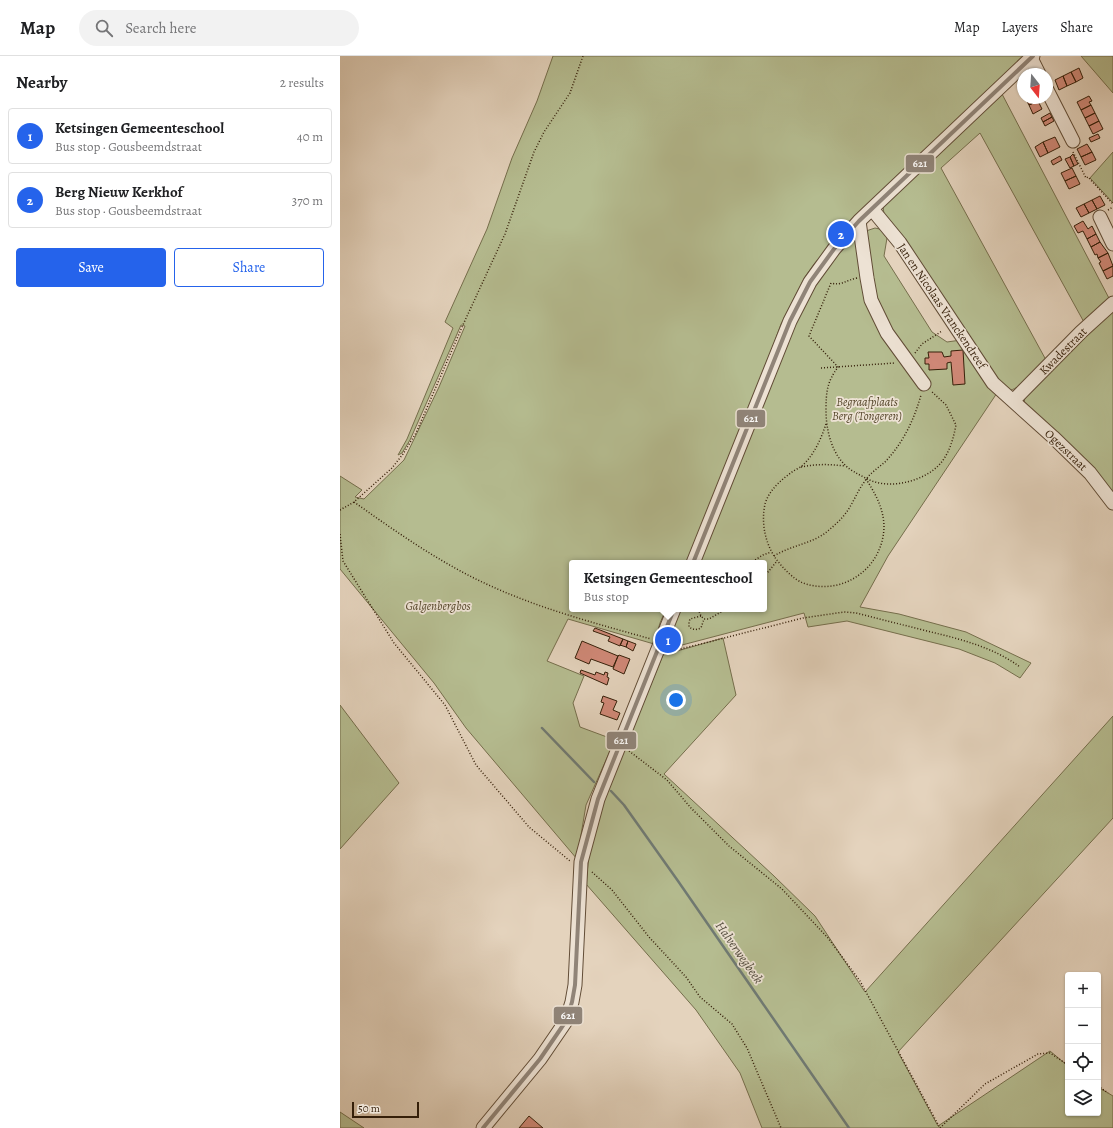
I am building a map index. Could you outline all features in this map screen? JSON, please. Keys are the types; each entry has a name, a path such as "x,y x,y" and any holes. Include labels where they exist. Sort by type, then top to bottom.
{"street":[{"path":"694,560 790,321 810,282 834,249 859,221 1032,57 1037,68"},
{"path":"1053,102 1072,141"},
{"name":"Jan en Nicolaas Vranckendreef","path":"872,209 900,243 986,374 1014,400"},
{"path":"1103,214 1113,244"},
{"path":"859,221 871,300 887,333 924,384"},
{"name":"Kwadestraat","path":"1014,400 1081,332 1113,304"},
{"name":"Ogezstraat","path":"1014,400 1090,473 1113,504"},
{"path":"483,1128 540,1059 566,1021 572,1002 575,985 580,866 598,799 673,612"}],"path":[{"path":"340,510 354,502 392,468 416,433 462,327 505,234 534,152 544,132 570,93 583,56"},
{"path":"1072,141 1086,178 1088,177 1103,214"},
{"path":"838,367 809,336 831,283 838,285 850,279 867,278"},
{"path":"821,368 908,362 922,344 942,331"},
{"path":"774,556 786,549 811,541 823,535 848,511 866,478 885,462 900,444 908,430 918,406 924,384 946,405 956,424 951,446 938,466 929,473 916,480 902,484 877,483 866,478 846,466 835,452 826,424 827,386 830,378 838,367"},
{"path":"801,467 812,453 822,436 826,424"},
{"path":"846,466 814,464 801,467 793,471 780,482 771,492 766,503 763,520 766,538 771,552 789,573 802,583 818,586 835,586 854,579 868,568 875,557 882,540 884,526 882,511 876,494 866,478"},
{"path":"354,502 400,534 450,565 493,587 597,624 661,642"},
{"path":"340,534 343,561 394,643 445,705 476,765 529,827 612,890 648,937 686,977 700,997 732,1024 747,1048 781,1128"},
{"path":"755,560 771,552"},
{"path":"767,573 777,560"},
{"path":"699,612 704,619 709,619 721,612"},
{"path":"656,654 803,618 844,612 856,613 958,638 1008,658 1020,667"},
{"path":"701,616 690,619 689,627 694,630 702,628 704,619"},
{"path":"620,744 667,780 729,846 782,890 828,938 860,981 940,1128 985,1084 1038,1054 1050,1053 1065,1063"},
{"path":"1101,1088 1108,1093"}],"green space":[{"name":"Galgenbergbos","path":"553,56 1026,56 846,227 814,264 805,277 781,324 762,377 688,560 569,560 569,612 665,612 654,644 568,619 547,661 584,676 573,703 580,727 615,740 586,805 577,859 466,728 434,683 340,569 340,476 362,490 355,497 364,499 404,460 439,387 465,326 461,325 410,440 402,453 398,455 407,439 453,328 445,322 487,229 512,158 537,101"},
{"path":"1081,56 1113,56 1113,93"},
{"path":"1002,94 1111,302 1085,324 980,133 941,168 1046,360 1023,383 1012,390 1004,388 998,382 884,214 883,206"},
{"path":"1113,152 1113,203 1090,178"},
{"name":"Begraafplaats Berg (Tongeren)","path":"875,228 884,230 887,238 884,256 932,332 947,342 961,340 982,379 997,393 888,556 860,607 899,614 966,632 1031,663 1020,678 995,663 959,649 847,621 808,627 804,613 663,650 679,612 767,612 767,560 700,560 808,293 851,236"},
{"path":"1113,310 1113,499 1025,406 1024,400 1030,390"},
{"path":"723,638 736,695 664,774 815,916 865,992 1113,716 1113,818 898,1052 938,1126 1050,1051 1065,1064 1065,1116 1101,1116 1101,1089 1113,1096 1113,1128 762,1128 740,1073 696,1010 586,884 590,844 595,820 663,655"},
{"path":"340,705 399,783 340,849"},
{"path":"340,1112 364,1128 340,1128"}],"building":[{"path":"1079,68 1083,78 1076,82 1071,72"},
{"path":"1071,72 1076,82 1067,86 1063,76"},
{"path":"1063,76 1067,86 1059,90 1055,80"},
{"path":"1089,96 1092,101 1089,102 1091,105 1081,110 1077,102"},
{"path":"1040,104 1042,109 1033,114 1029,105"},
{"path":"1091,105 1095,113 1085,118 1081,110"},
{"path":"1050,113 1052,117 1043,122 1041,118"},
{"path":"1095,113 1099,121 1089,126 1085,118"},
{"path":"1052,117 1054,121 1045,126 1043,122"},
{"path":"1099,121 1103,129 1093,134 1089,126"},
{"path":"1098,134 1100,138 1091,142 1089,138"},
{"path":"1055,137 1060,147 1048,153 1043,142"},
{"path":"1043,142 1048,153 1040,157 1035,147"},
{"path":"1087,144 1092,152 1081,157 1077,149"},
{"path":"1092,152 1096,160 1085,165 1081,157"},
{"path":"1073,154 1078,164 1074,166 1070,157"},
{"path":"1060,156 1062,160 1053,165 1051,161"},
{"path":"1070,157 1074,166 1070,168 1065,159"},
{"path":"1072,168 1076,176 1065,181 1061,173"},
{"path":"1076,176 1080,184 1069,189 1065,181"},
{"path":"1100,196 1105,205 1097,209 1092,200"},
{"path":"1092,200 1097,209 1089,213 1084,204"},
{"path":"1084,204 1089,213 1081,217 1076,208"},
{"path":"1083,221 1088,229 1092,226 1096,234 1087,239 1083,231 1078,233 1074,226"},
{"path":"1096,234 1100,242 1091,247 1087,239"},
{"path":"1100,242 1108,253 1098,258 1097,254 1095,255 1091,247"},
{"path":"1108,253 1113,266 1103,271 1099,263 1101,262 1098,258"},
{"path":"1113,266 1113,276 1107,279 1103,271"},
{"path":"963,350 965,384 953,385 951,362 947,363 947,369 929,370 929,364 925,364 925,358 929,358 928,352 942,352 944,357 951,356 951,351"},
{"path":"595,628 623,639 620,646 608,641 610,637 593,631"},
{"path":"623,639 628,641 626,647 620,645"},
{"path":"582,641 618,656 613,667 591,659 589,664 575,658"},
{"path":"628,641 636,644 633,651 626,647"},
{"path":"619,655 630,659 624,674 613,669"},
{"path":"581,670 595,675 596,672 604,675 605,672 608,673 607,677 609,678 607,685 580,673"},
{"path":"603,696 617,701 613,710 620,713 617,720 600,714 604,703 601,702"},
{"path":"529,1116 543,1128 519,1128"}],"waterway":[{"name":"Halverwegbeek","path":"542,728 594,782"},
{"name":"Halverwegbeek","path":"611,791 624,805 678,881 849,1128"}],"transit line":[{"name":"621","path":"694,560 790,321 810,282 834,249 859,221 1033,56"},
{"name":"621","path":"483,1128 540,1059 566,1021 572,1002 575,985 581,862 598,799 673,612"}],"place":[{"name":"Berg Nieuw Kerkhof","path":"841,234"},
{"name":"Ketsingen Gemeenteschool","path":"668,640"}]}
